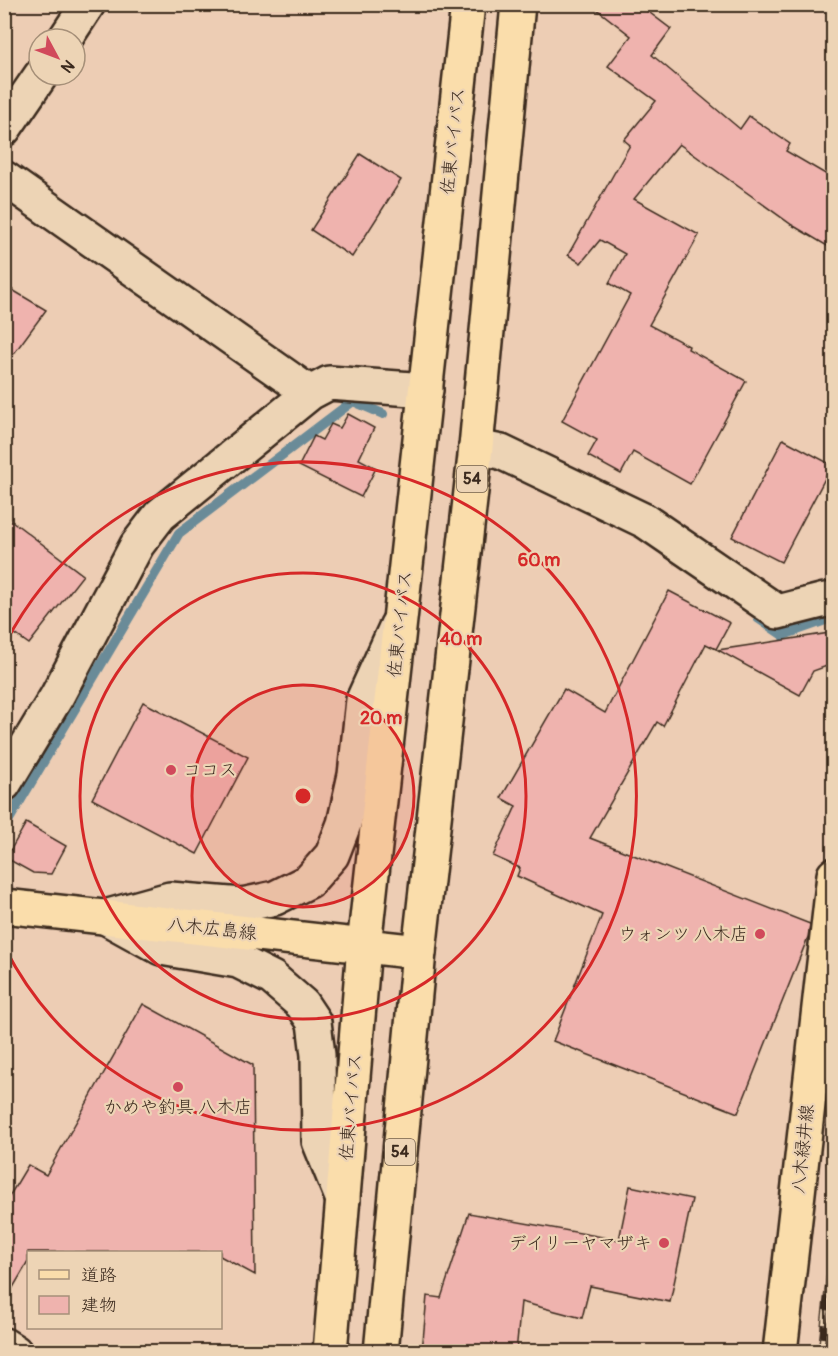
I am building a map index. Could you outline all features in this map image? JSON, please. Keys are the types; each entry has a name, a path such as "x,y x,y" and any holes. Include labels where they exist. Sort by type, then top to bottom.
{"main road":[{"name":"佐東バイパス","path":"330,1352 364,946 468,4"},
{"name":"54","path":"381,1352 419,952 476,447 518,4"},
{"name":"八木緑井線","path":"780,1352 834,874"},
{"name":"八木広島線","path":"4,906 419,952"}],"street":[{"path":"73,27 88,4"},
{"path":"4,129 33,87"},
{"path":"4,178 310,393"},
{"path":"4,784 57,696 137,545 160,515 310,393 329,383 426,390"},
{"path":"476,447 501,452 645,521 778,612 825,600 834,601"},
{"path":"105,917 170,899 242,904 275,898 309,881 332,855 344,824 355,775 363,700 400,618"},
{"path":"105,917 161,948 238,961 272,978 302,1004 314,1022 318,1055 319,1141 343,1200"},
{"path":"4,1345 15,1352"}],"building":[{"path":"590,4 638,4 671,29 652,55 740,129 749,116 790,144 786,151 834,179 834,250 792,225 679,144 634,199 699,235 649,325 689,346 688,349 746,381 690,484 633,452 621,474 588,456 597,440 562,421 630,295 609,283 625,254 600,240 581,263 568,255 630,145 624,140 656,101 608,66 631,36"},
{"path":"360,154 401,180 352,257 311,230"},
{"path":"4,285 46,310 4,367"},
{"path":"348,414 374,428 359,459 376,468 361,497 299,466 314,436 322,440 331,424 340,428"},
{"path":"783,439 832,465 781,562 732,537"},
{"path":"4,515 83,575 29,644 4,626"},
{"path":"669,591 730,623 716,649 706,644 663,726 657,722 590,838 810,924 808,937 738,1113 553,1041 602,915 517,876 520,868 493,856 516,806 501,798 564,689 605,713"},
{"path":"830,633 827,666 813,671 800,695 718,650"},
{"path":"143,702 248,757 197,854 92,799"},
{"path":"26,823 66,846 51,874 33,873 6,858"},
{"path":"143,1004 253,1065 255,1275 222,1257 222,1251 27,1251 27,1264 4,1303 4,1205 28,1165 46,1175"},
{"path":"630,1186 692,1199 670,1302 590,1286 582,1318 521,1302 516,1352 422,1352 427,1296 441,1298 469,1213 619,1240"}],"waterway":[{"path":"4,828 179,533 353,401 383,414"},
{"path":"758,618 783,635 834,617"}],"railway":[{"path":"821,1352 834,1235"}],"place":[{"name":"ココス","path":"171,770"},
{"name":"ウォンツ 八木店","path":"760,934"},
{"name":"かめや釣具 八木店","path":"178,1087"},
{"name":"デイリーヤマザキ","path":"664,1243"}]}
